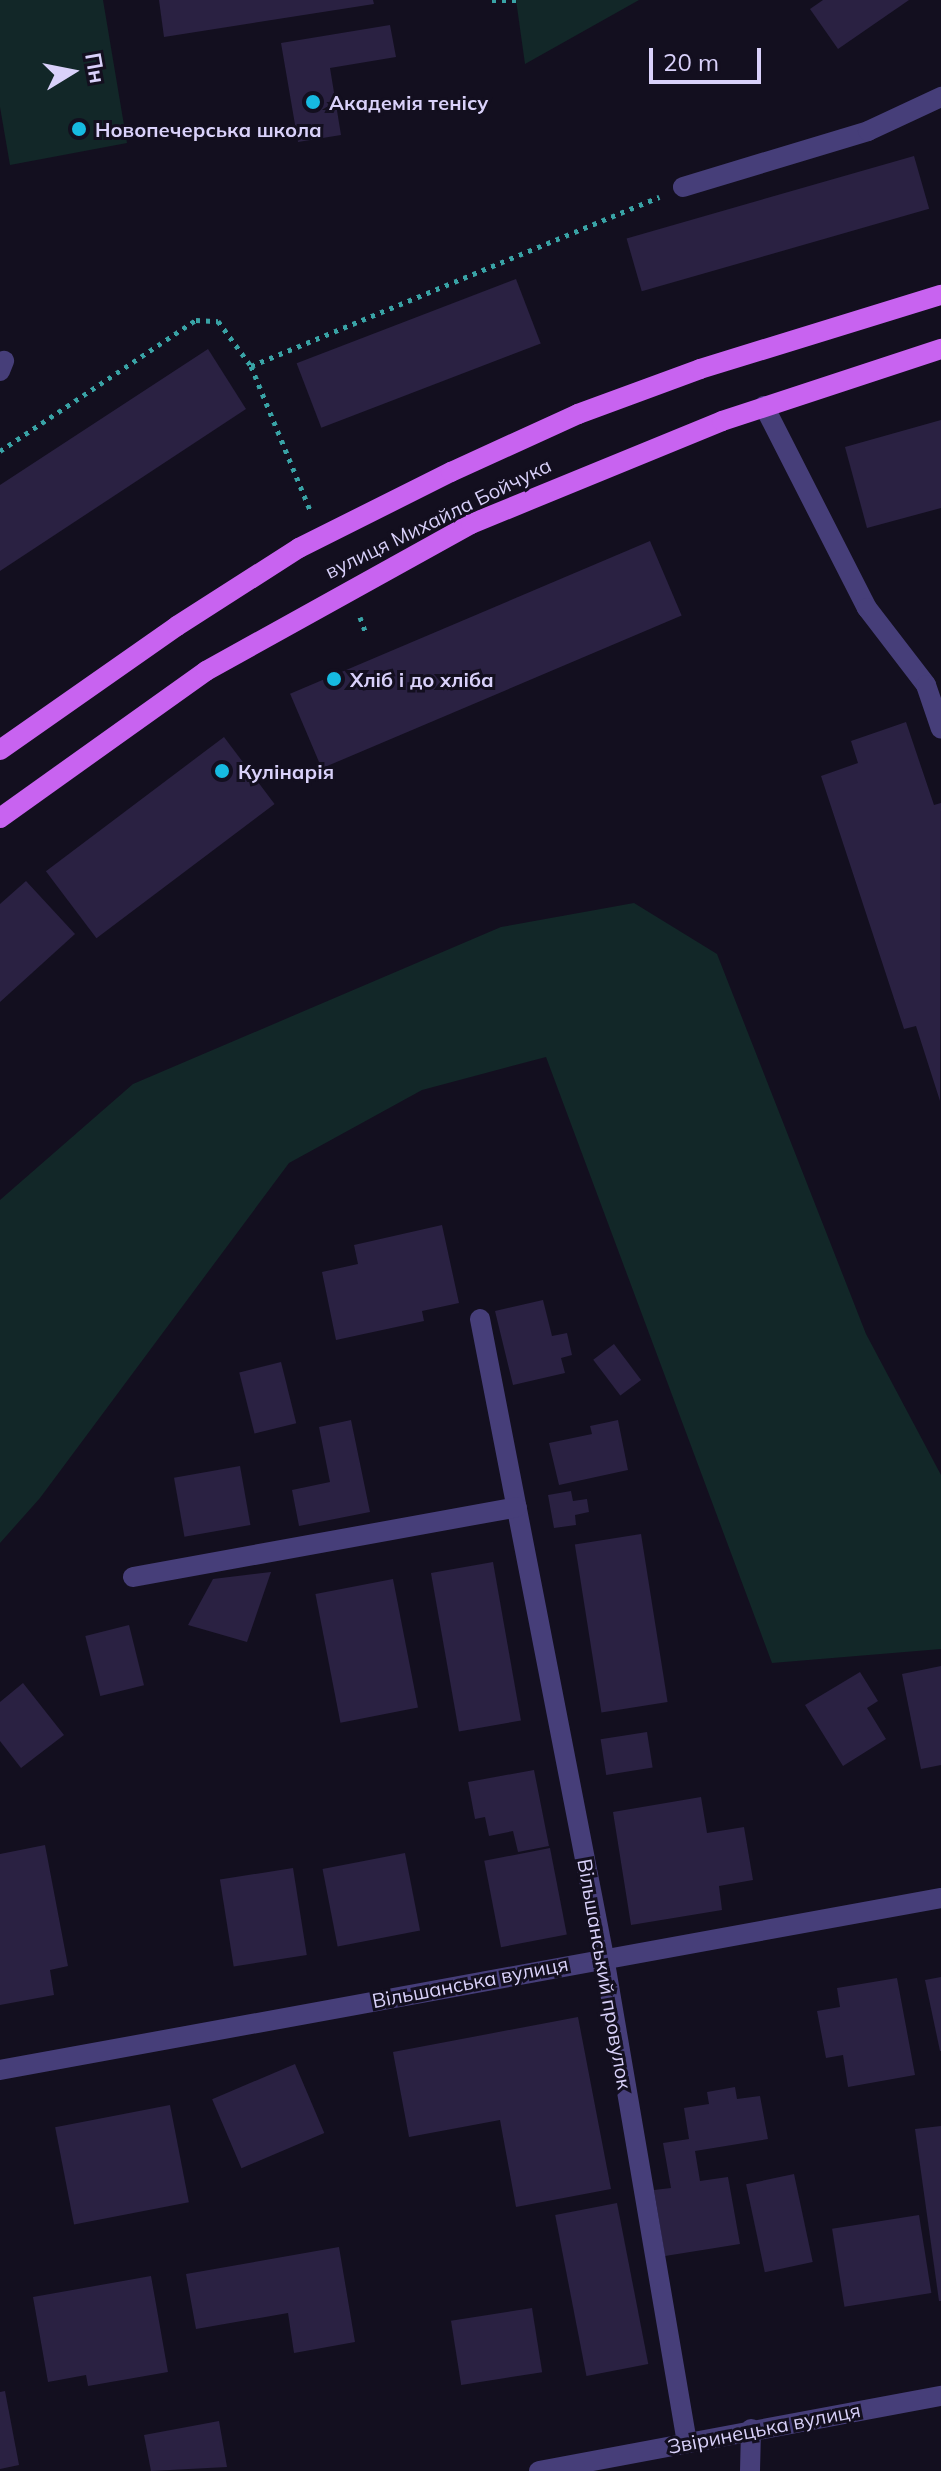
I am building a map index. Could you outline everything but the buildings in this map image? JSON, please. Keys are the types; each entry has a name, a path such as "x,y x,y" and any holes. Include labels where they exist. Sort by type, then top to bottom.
{"main road":[{"name":"вулиця Михайла Бойчука","path":"0,750 177,626 323,537 578,414 700,369 941,295"},
{"name":"вулиця Михайла Бойчука","path":"0,818 206,671 348,589 471,524 594,469 764,406 941,349"}],"street":[{"path":"683,187 868,131 941,97"},
{"path":"764,406 867,608 926,685 941,729"},
{"name":"Вільшанський провулок","path":"480,1319 604,1957 687,2443"},
{"path":"133,1577 517,1507"},
{"name":"Вільшанська вулиця","path":"0,2070 604,1957 941,1898"},
{"name":"Звіринецька вулиця","path":"539,2471 751,2429 941,2396"},
{"path":"750,2471 751,2429"}],"path":[{"path":"492,0 517,0"},
{"path":"251,366 683,187"},
{"path":"0,451 196,320 218,321 251,366 323,537"},
{"path":"348,589 365,631"}],"green space":[{"path":"0,0 103,0 127,143 10,165 0,107"},
{"path":"516,0 639,0 525,64"},
{"path":"634,903 717,954 866,1334 941,1475 941,1649 772,1663 546,1057 422,1090 289,1163 40,1498 0,1543 0,1200 133,1084 501,927"}],"place":[{"name":"Академія тенісу","path":"313,102"},
{"name":"Новопечерська школа","path":"79,129"},
{"name":"Хліб і до хліба","path":"334,679"},
{"name":"Кулінарія","path":"222,771"}]}
